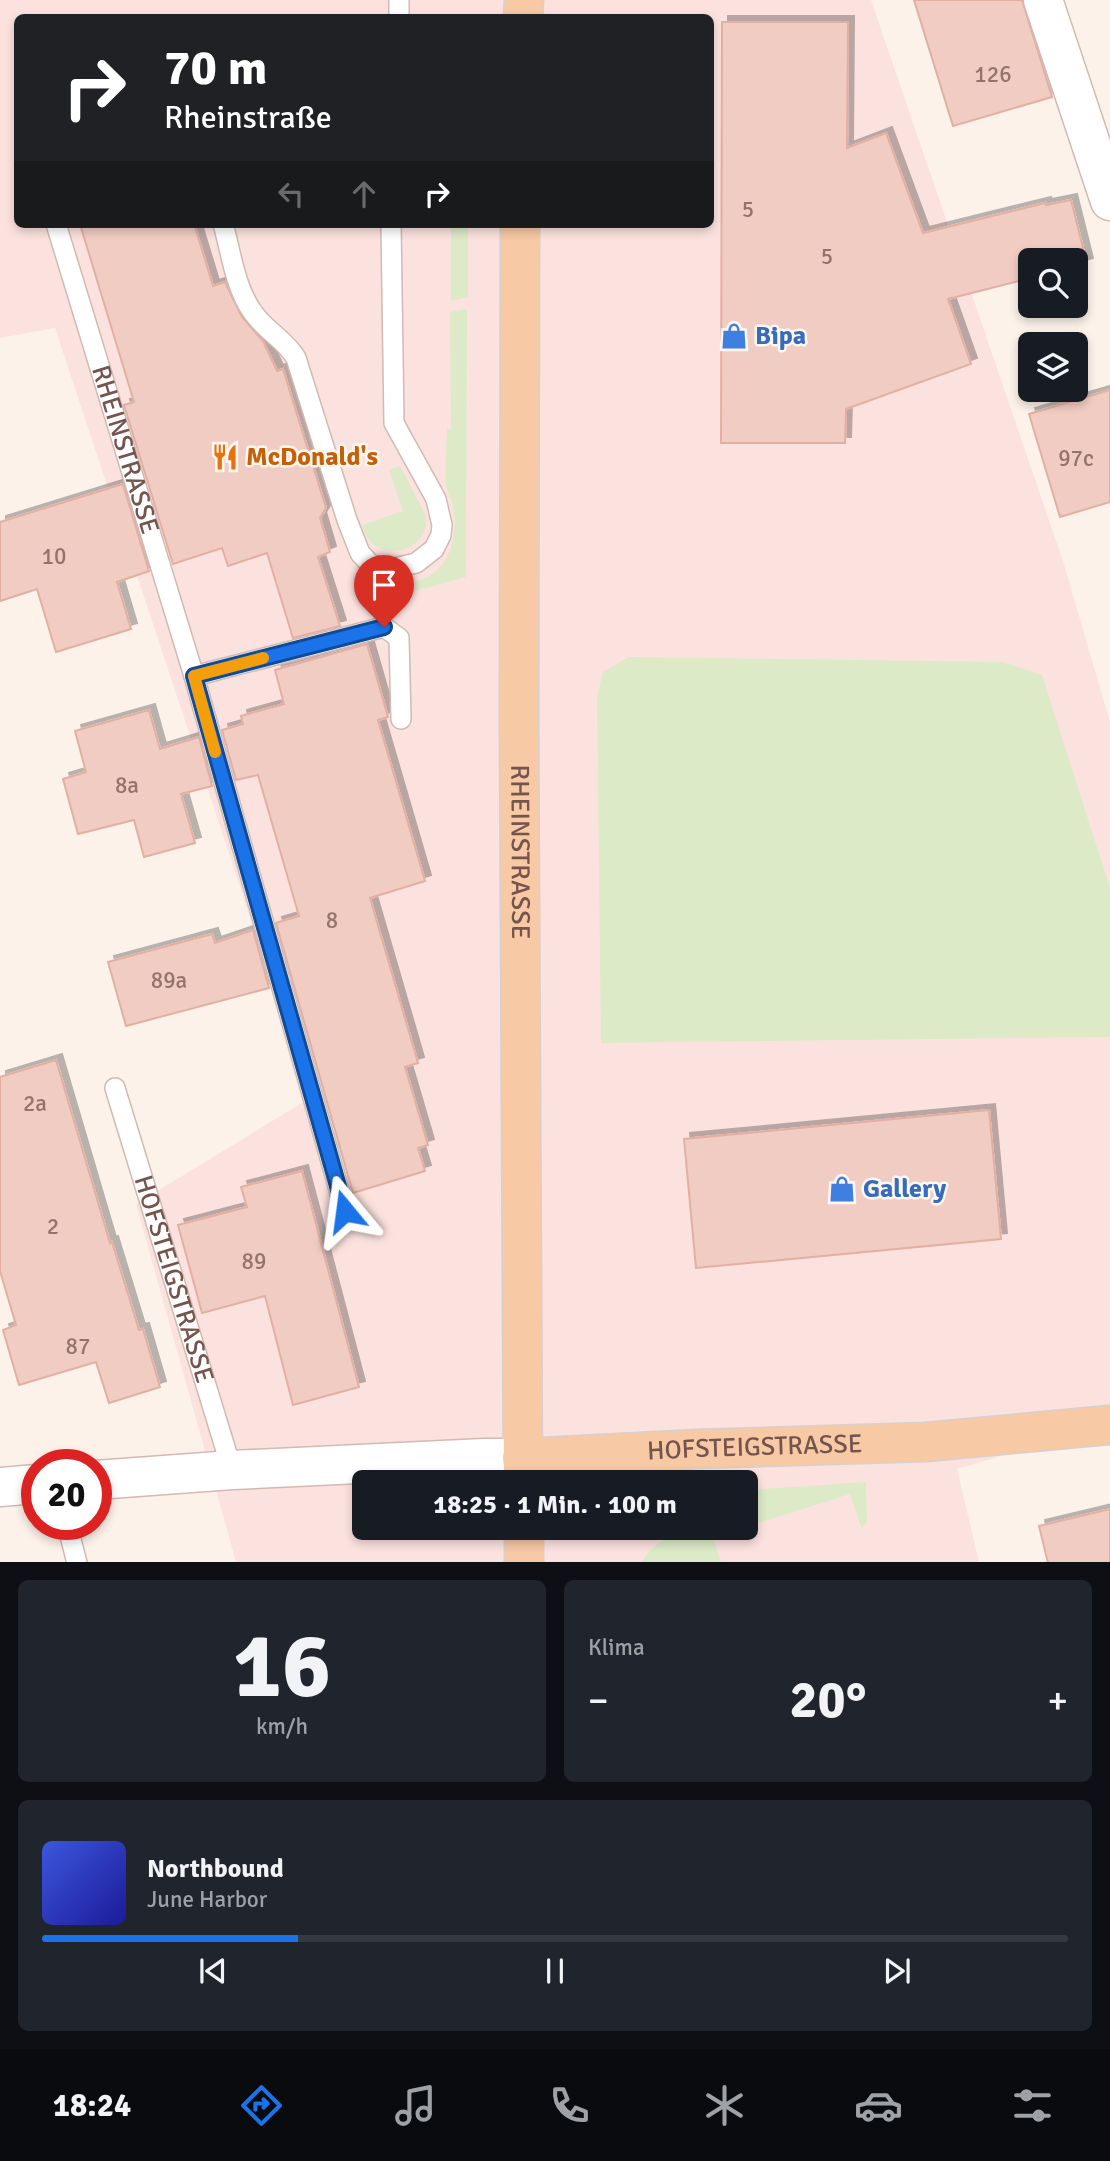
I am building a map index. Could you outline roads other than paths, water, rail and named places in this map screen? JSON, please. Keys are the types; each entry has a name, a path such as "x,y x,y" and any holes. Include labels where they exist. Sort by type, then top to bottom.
{"main road":[{"path":"1043,0 1110,201"},
{"name":"RHEINSTRASSE","path":"520,228 522,1470"},
{"name":"HOFSTEIGSTRASSE","path":"112,1479 232,1470 484,1458 522,1470 697,1449 926,1442 1110,1425"},
{"path":"0,1487 21,1485"},
{"path":"524,1540 524,1562"}],"lane":[{"name":"RHEINSTRASSE","path":"57,228 194,676 345,1211"},
{"path":"224,228 244,299 262,324 290,347 296,358 360,553 370,564 387,570 407,566 423,558 434,549 441,535 441,513 436,499 394,422 391,228"},
{"path":"194,676 384,627 399,638 401,719"},
{"name":"HOFSTEIGSTRASSE","path":"116,1088 232,1470"},
{"path":"71,1540 77,1562"}],"place":[{"name":"Bipa","path":"734,336"},
{"name":"McDonald's","path":"225,457"},
{"name":"Gallery","path":"842,1189"}]}
